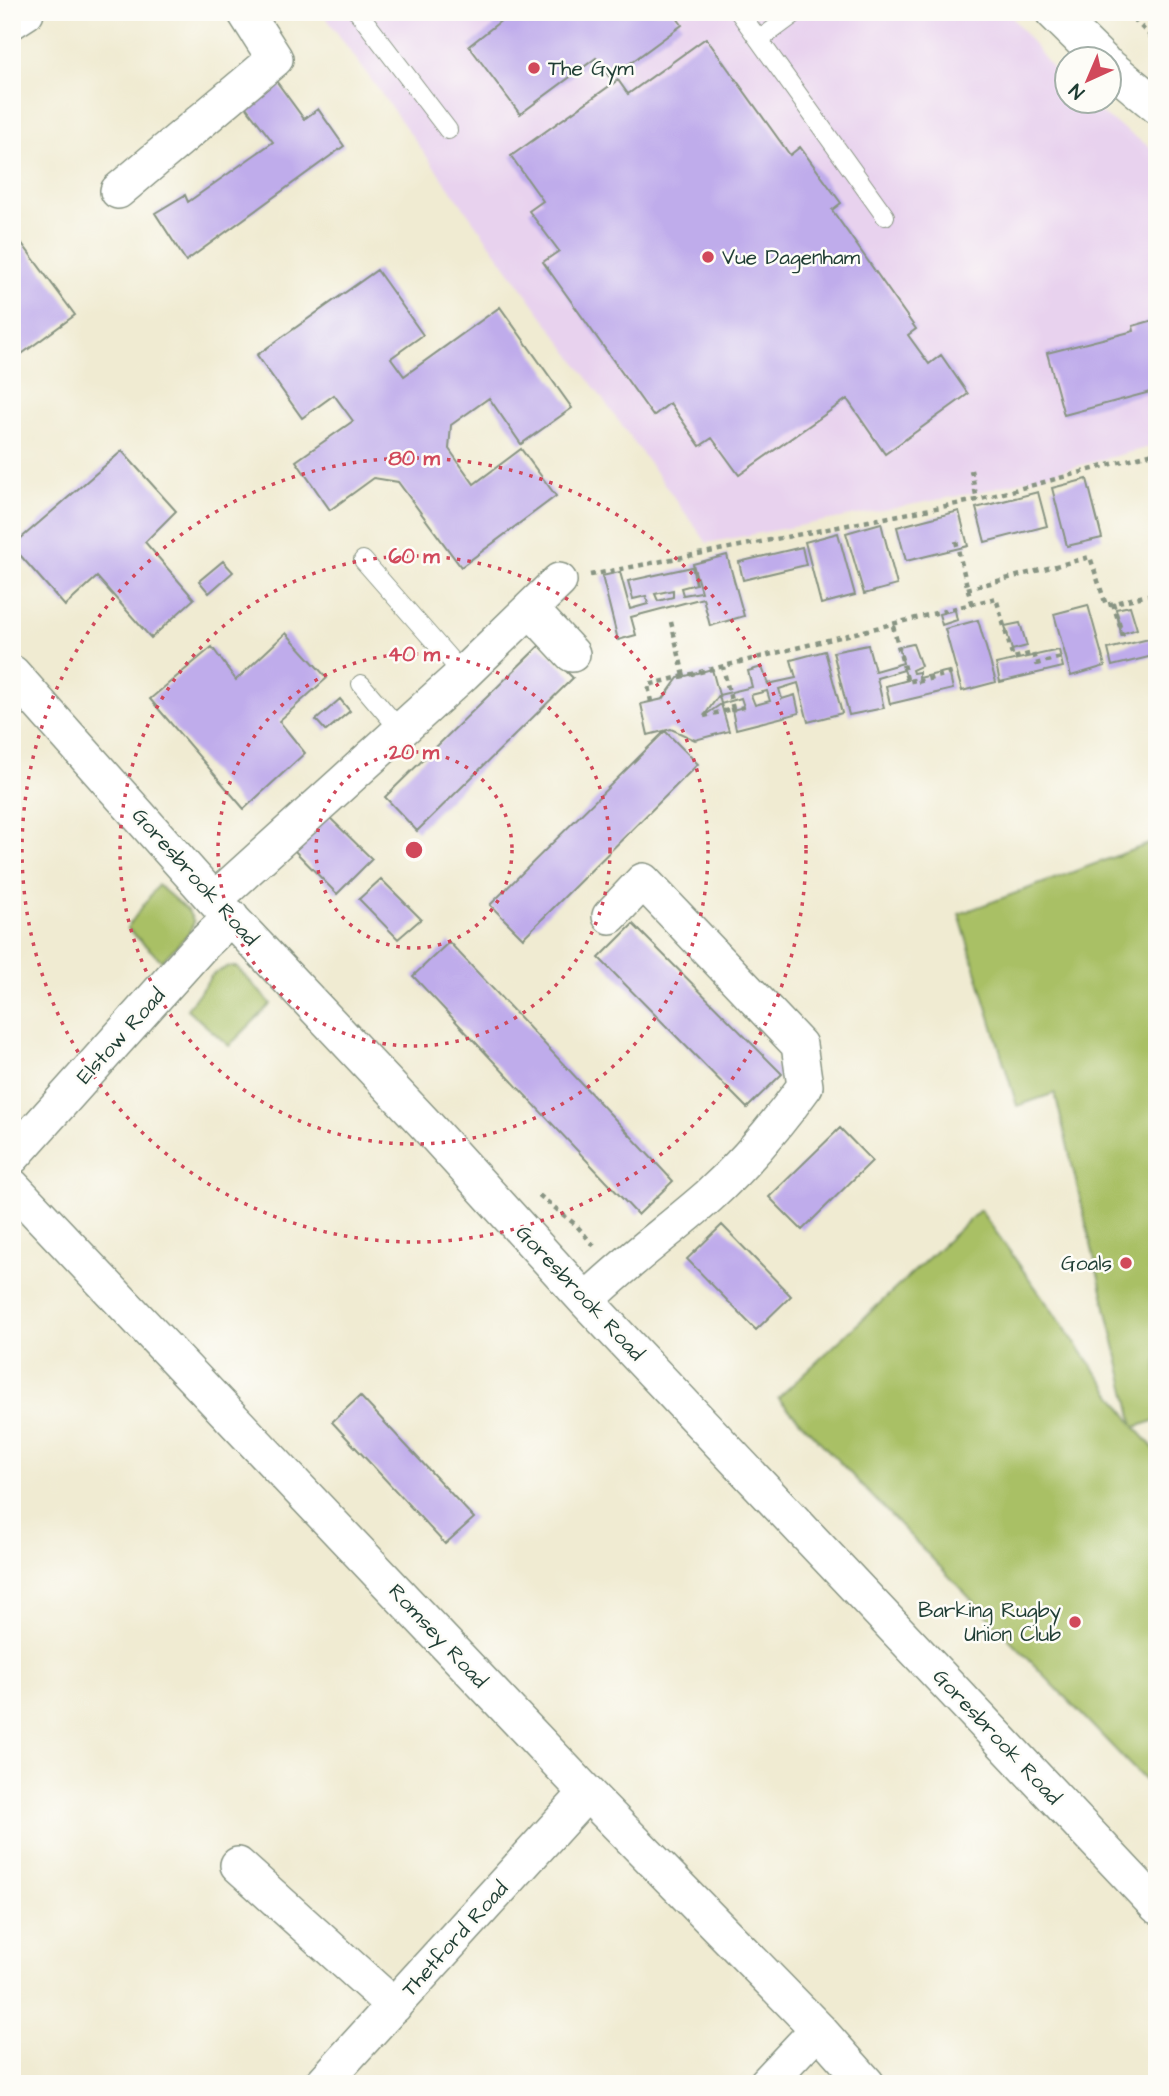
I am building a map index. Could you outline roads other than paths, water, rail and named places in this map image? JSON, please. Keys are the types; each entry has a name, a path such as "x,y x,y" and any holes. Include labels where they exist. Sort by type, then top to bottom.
{"street":[{"path":"12,21 26,12"},
{"path":"118,191 275,59 245,12"},
{"path":"1053,12 1088,46"},
{"path":"1124,79 1157,106"},
{"name":"Elstow Road","path":"12,1157 200,947 223,909 401,731 559,581"},
{"path":"531,610 572,654"},
{"name":"Goresbrook Road","path":"12,673 223,909 427,1126 586,1301 1157,1906"},
{"path":"586,1301 616,1271 710,1194 782,1118 805,1086 799,1045 643,881 610,916"},
{"name":"Romsey Road","path":"12,1186 587,1793 818,2029 867,2084"},
{"name":"Thetford Road","path":"322,2084 587,1793"},
{"path":"238,1865 394,2007"},
{"path":"766,2084 818,2029"}],"lane":[{"path":"358,12 448,130"},
{"path":"739,12 885,216"},
{"path":"759,40 797,12"},
{"path":"363,560 463,674"},
{"path":"361,684 401,731"}],"place":[{"name":"The Gym","path":"534,68"},
{"name":"Vue Dagenham","path":"708,257"},
{"name":"Goals","path":"1126,1263"},
{"name":"Barking Rugby Union Club","path":"1075,1622"}]}
